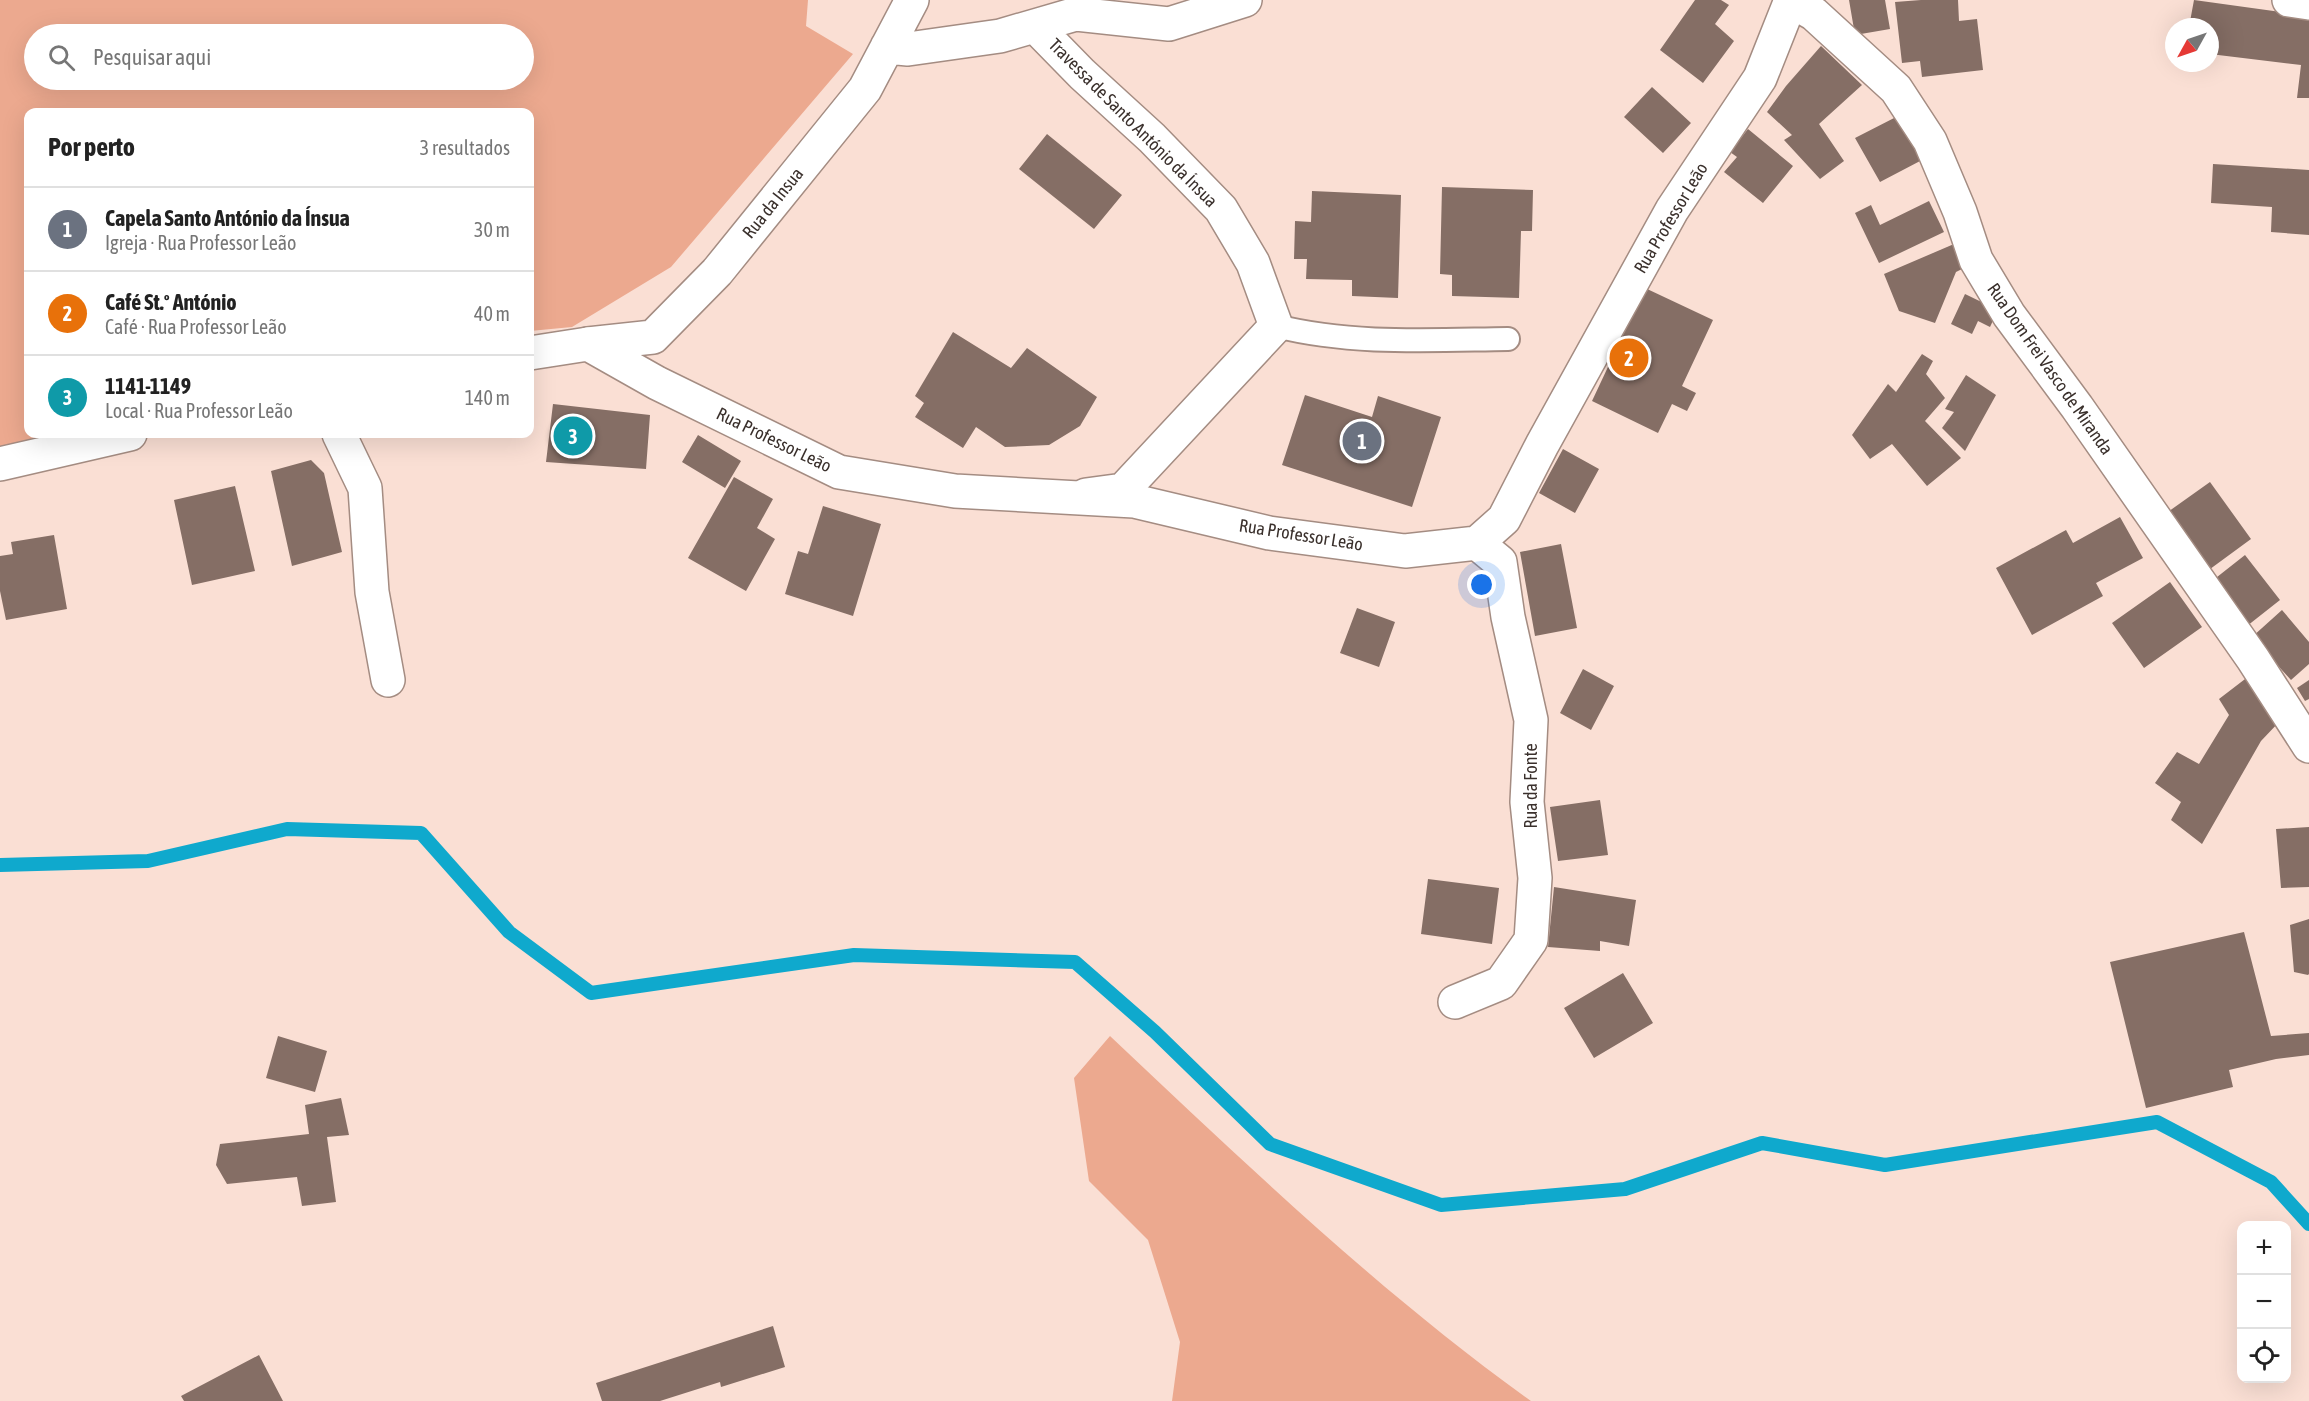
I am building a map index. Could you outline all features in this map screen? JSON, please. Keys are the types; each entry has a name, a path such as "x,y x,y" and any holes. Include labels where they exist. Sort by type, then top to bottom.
{"street":[{"name":"Rua da Insua","path":"588,344 653,337 717,272 865,89 912,0"},
{"path":"887,47 908,50 1000,36 1076,14 1169,24 1245,0"},
{"path":"2289,0 2309,3"},
{"name":"Rua Professor Leão","path":"588,344 657,383 838,472 955,491 1134,501 1269,533 1405,551 1477,543 1504,519 1542,445 1672,210 1760,78 1791,1"},
{"name":"Rua Dom Frei Vasco de Miranda","path":"1791,1 1814,14 1896,89 1930,141 1960,212 1976,260 2009,315 2077,407 2253,659 2309,746"},
{"name":"Travessa de Santo António da Ínsua","path":"1036,27 1082,74 1152,138 1221,209 1253,263 1276,326"},
{"path":"1070,497 1123,490 1276,326"},
{"path":"534,352 588,344"},
{"path":"0,464 113,438"},
{"path":"341,438 366,488 372,591 388,680"},
{"name":"Rua da Fonte","path":"1455,1002 1501,983 1531,940 1535,878 1527,802 1531,720 1508,617 1500,562 1477,543"}],"lane":[{"path":"1276,326 1311,335 1403,341 1508,339"}],"shaded area":[{"path":"0,0 808,0 806,26 853,54 671,267 572,327 534,331 534,108 24,108 24,438 95,438 0,455"},
{"path":"1110,1036 1314,1226 1367,1272 1475,1360 1531,1401 1172,1401 1180,1342 1148,1240 1089,1181 1074,1078"}],"building":[{"path":"1695,0 1721,0 1729,5 1715,24 1734,41 1703,83 1660,50"},
{"path":"1849,0 1885,0 1890,29 1855,35"},
{"path":"1958,0 1959,21 1977,19 1983,70 1922,77 1920,61 1902,63 1895,2"},
{"path":"2194,0 2309,16 2309,98 2297,98 2301,65 2219,55 2219,18 2191,18"},
{"path":"1821,46 1862,85 1819,124 1844,161 1820,179 1784,140 1792,135 1767,112"},
{"path":"1652,87 1691,123 1663,153 1624,117"},
{"path":"1898,116 1922,160 1880,182 1855,138"},
{"path":"1748,129 1793,166 1763,203 1724,172 1737,157 1730,152"},
{"path":"1047,134 1122,195 1094,229 1019,169"},
{"path":"2213,164 2309,170 2309,235 2271,232 2272,207 2211,203"},
{"path":"1442,187 1533,190 1532,231 1521,231 1519,298 1452,296 1452,275 1440,274"},
{"path":"1312,191 1401,195 1398,298 1352,296 1352,280 1306,279 1307,259 1294,259 1295,221 1311,222"},
{"path":"1929,201 1944,232 1879,263 1855,213 1871,205 1880,225"},
{"path":"1954,244 1964,268 1956,272 1935,323 1899,311 1884,274"},
{"path":"1645,288 1713,320 1682,386 1696,393 1687,411 1672,404 1658,433 1592,401"},
{"path":"1965,294 1998,310 1990,327 1978,321 1972,334 1951,324"},
{"path":"953,332 1011,368 1027,348 1097,397 1080,426 1049,445 1005,447 976,427 963,448 915,417 924,403 915,396"},
{"path":"1922,354 1933,361 1926,374 1945,398 1925,421 1961,458 1927,486 1892,444 1870,459 1852,435 1888,384 1896,392"},
{"path":"1966,375 1996,395 1965,451 1942,428 1954,412 1945,409"},
{"path":"1305,395 1372,417 1378,396 1441,417 1412,507 1282,465"},
{"path":"553,404 650,415 646,469 546,462"},
{"path":"698,435 741,461 725,488 682,462"},
{"path":"1563,449 1599,469 1575,513 1539,493"},
{"path":"311,460 324,473 342,552 292,566 271,471"},
{"path":"734,477 773,499 757,528 775,539 746,591 688,558"},
{"path":"2210,482 2251,539 2206,572 2165,514"},
{"path":"235,486 255,571 192,585 174,500"},
{"path":"823,506 881,524 853,616 785,594 798,551 808,554"},
{"path":"2120,517 2143,558 2096,583 2103,596 2032,635 1996,568 2066,530 2073,543"},
{"path":"54,535 67,609 6,620 0,591 0,556 13,554 11,542"},
{"path":"1561,544 1577,628 1535,636 1520,552"},
{"path":"2245,555 2280,600 2247,626 2212,581"},
{"path":"2170,582 2202,627 2144,668 2112,623"},
{"path":"1357,608 1395,622 1379,667 1340,653"},
{"path":"2282,610 2309,642 2309,664 2291,680 2252,637"},
{"path":"1583,669 1614,686 1591,730 1560,713"},
{"path":"2249,676 2280,721 2261,741 2202,844 2171,820 2181,802 2155,783 2177,752 2199,764 2229,715 2219,699"},
{"path":"2309,680 2309,699 2305,701 2297,688"},
{"path":"1600,800 1608,855 1558,861 1550,807"},
{"path":"2309,827 2309,887 2281,888 2276,829"},
{"path":"1428,879 1499,888 1492,944 1421,934"},
{"path":"1554,887 1636,900 1629,946 1600,941 1600,951 1548,947"},
{"path":"2309,919 2308,975 2294,972 2290,925"},
{"path":"2244,932 2271,1036 2309,1033 2309,1055 2276,1059 2229,1070 2233,1087 2146,1108 2110,962"},
{"path":"1623,973 1653,1023 1594,1058 1564,1008"},
{"path":"278,1036 327,1051 315,1092 266,1078"},
{"path":"341,1098 349,1135 327,1137 336,1202 302,1206 297,1177 227,1184 216,1165 220,1144 309,1134 305,1105"},
{"path":"773,1326 785,1367 721,1387 720,1382 660,1401 602,1401 596,1383"},
{"path":"259,1355 283,1401 184,1401 181,1396"}],"waterway":[{"path":"0,865 148,861 287,829 421,833 509,932 591,993 854,955 1075,962 1155,1032 1270,1144 1441,1205 1625,1189 1762,1143 1885,1165 2157,1122 2271,1182 2309,1224"}],"place":[{"name":"Café St.º António","path":"1629,358"},
{"name":"1141-1149","path":"573,436"},
{"name":"Capela Santo António da Ínsua","path":"1362,441"}]}
